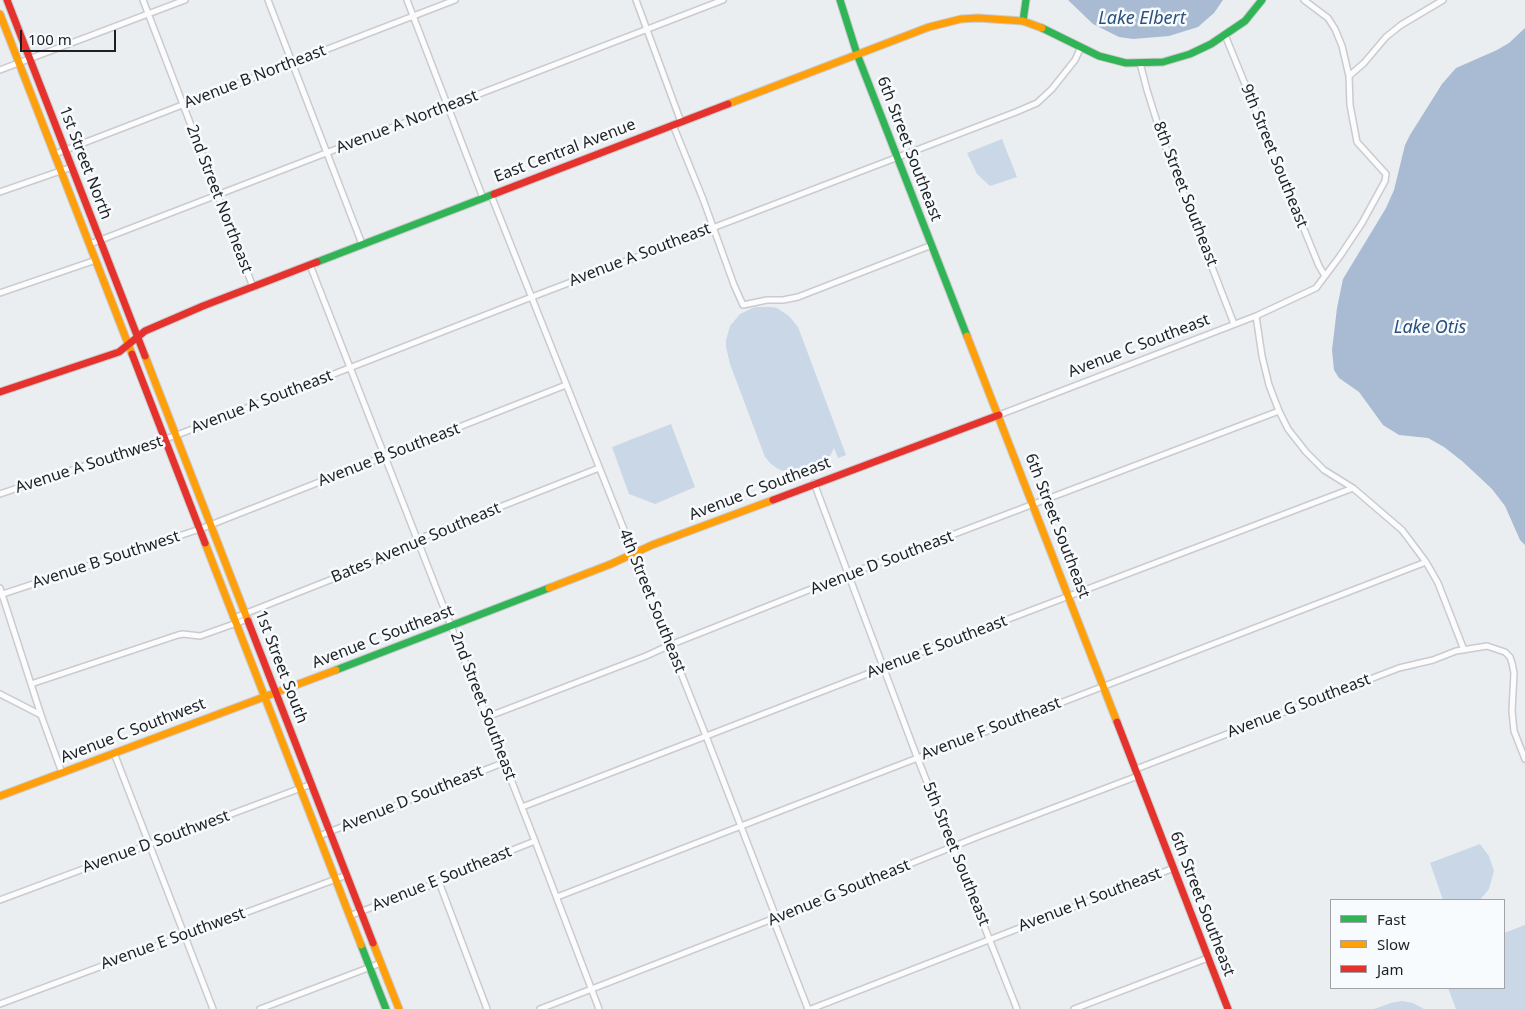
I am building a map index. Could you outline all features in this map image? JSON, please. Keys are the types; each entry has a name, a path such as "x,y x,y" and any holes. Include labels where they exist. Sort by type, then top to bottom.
{"main road":[{"name":"1st Street North","path":"8,0 138,336"},
{"name":"6th Street Southeast","path":"840,0 856,44 857,54 896,157 1070,596 1228,1009"},
{"path":"1023,21 1026,0"},
{"name":"East Central Avenue","path":"0,392 118,352 138,336 162,323 362,244 929,27 961,19 992,17 1023,21 1045,29 1099,56 1112,60 1126,63 1163,62 1190,54 1211,44 1245,21 1262,0"},
{"name":"1st Street North","path":"0,14 128,344"},
{"name":"1st Street South","path":"138,336 399,1009"},
{"name":"1st Street South","path":"128,344 299,789 386,1009"},
{"name":"Avenue C Southeast","path":"276,693 611,564 652,545 999,415"},
{"name":"Avenue C Southwest","path":"0,796 276,693"}],"street":[{"name":"2nd Street Northeast","path":"143,0 253,287"},
{"path":"0,70 185,0"},
{"path":"268,0 362,244"},
{"path":"407,0 483,198"},
{"name":"Avenue B Northeast","path":"55,154 454,0"},
{"path":"636,0 681,122"},
{"name":"Avenue A Northeast","path":"90,244 723,0"},
{"path":"1306,1 1316,0"},
{"path":"1306,1 1328,18 1335,29 1342,46 1349,76 1364,63 1377,46 1401,25 1443,0"},
{"name":"9th Street Southeast","path":"1225,35 1318,266 1325,276"},
{"name":"Avenue A Southeast","path":"177,435 1037,103 1075,60 1081,47"},
{"name":"8th Street Southeast","path":"1140,63 1162,138 1234,324"},
{"name":"Avenue C Southeast","path":"999,415 1256,316 1316,288 1362,223 1385,180 1386,174 1357,142 1350,104 1349,76"},
{"path":"673,125 743,305 798,297 932,246"},
{"path":"0,192 72,168"},
{"name":"4th Street Southeast","path":"491,195 706,736 774,912 773,919 809,1009"},
{"path":"0,293 96,260"},
{"name":"2nd Street Southeast","path":"310,265 599,1009"},
{"path":"1256,316 1265,371 1279,411 1288,429 1306,452 1324,470 1353,488 1402,530 1426,562 1442,592 1464,650"},
{"name":"Avenue B Southeast","path":"211,524 566,385"},
{"name":"Avenue D Southeast","path":"487,717 646,656 849,574 1279,411"},
{"name":"Avenue A Southwest","path":"0,494 177,435"},
{"name":"Bates Avenue Southeast","path":"31,684 178,635 200,636 419,544 421,538 599,468"},
{"name":"5th Street Southeast","path":"814,483 917,757 1017,1009"},
{"name":"Avenue E Southeast","path":"522,807 1353,488"},
{"name":"Avenue B Southwest","path":"1,592 211,524"},
{"name":"Avenue F Southeast","path":"557,897 1426,562"},
{"path":"1,592 62,773"},
{"name":"Avenue G Southeast","path":"540,1009 773,919 1380,675 1456,651 1487,646 1505,652 1510,657 1514,674 1512,711 1514,731 1525,760"},
{"path":"0,694 41,715"},
{"path":"114,753 213,1009"},
{"name":"Avenue D Southeast","path":"319,836 504,762"},
{"name":"Avenue D Southwest","path":"0,900 312,784"},
{"name":"Avenue E Southeast","path":"349,916 439,882 447,876 535,841"},
{"name":"Avenue H Southeast","path":"809,1009 991,942 1174,868"},
{"name":"Avenue E Southwest","path":"0,1004 347,875"},
{"path":"439,882 487,1009"},
{"path":"1074,1009 1208,958"},
{"path":"260,1009 382,963"}],"shaded area":[{"path":"1002,139 1017,177 990,186 977,174 967,153"},
{"path":"755,307 777,308 789,316 798,327 846,455 838,458 834,448 820,468 804,474 794,474 778,469 765,457 730,364 726,340 730,326 740,314"},
{"path":"671,424 695,487 655,504 629,494 612,447"},
{"path":"1480,844 1489,856 1494,871 1489,889 1481,899 1443,899 1430,863"},
{"path":"1525,925 1525,1009 1456,1009 1448,989 1505,989 1505,933"},
{"path":"1402,1001 1413,1003 1424,1009 1374,1009 1391,1003"}],"water":[{"name":"Lake Elbert","path":"1068,0 1223,0 1214,13 1198,27 1169,36 1133,39 1119,37 1093,24"},
{"name":"Lake Otis","path":"1525,28 1525,545 1520,540 1505,506 1492,489 1462,461 1444,447 1428,438 1399,435 1383,425 1359,392 1339,378 1334,370 1332,350 1343,279 1386,208 1394,190 1405,145 1410,135 1442,84 1456,68 1497,50 1509,43"}],"traffic: fast":[{"path":"840,0 857,54 967,336"},
{"path":"1023,21 1026,0"},
{"path":"1042,28 1099,56 1126,63 1163,62 1190,54 1211,44 1245,21 1262,0"},
{"path":"317,262 494,194"},
{"path":"336,670 549,588"},
{"path":"361,945 386,1009"}],"traffic: slow":[{"path":"0,14 132,354"},
{"path":"728,104 929,27 961,19 978,18 1023,21 1042,28"},
{"path":"967,336 1117,722"},
{"path":"145,356 248,621"},
{"path":"549,588 611,564 652,545 773,500"},
{"path":"205,543 361,945"},
{"path":"0,796 336,670"},
{"path":"373,943 399,1009"}],"traffic: jam":[{"path":"7,0 145,356"},
{"path":"494,194 728,104"},
{"path":"0,392 119,352 145,331 203,306 317,262"},
{"path":"132,354 205,543"},
{"path":"773,500 999,415"},
{"path":"248,621 373,943"},
{"path":"1117,722 1228,1009"}]}
